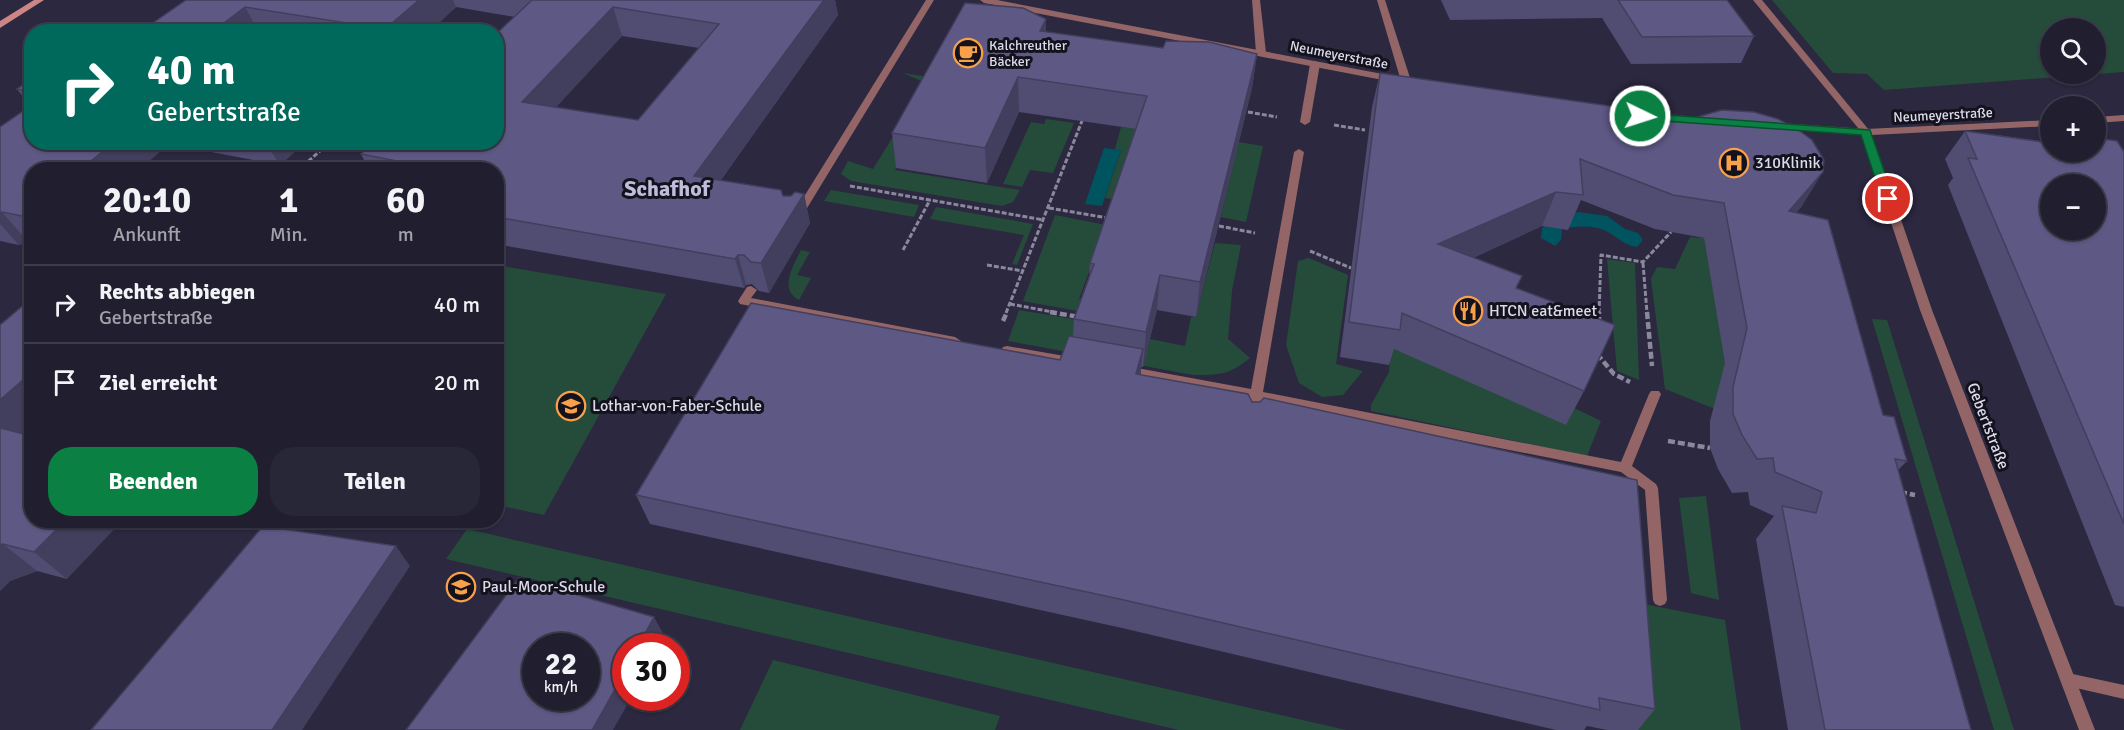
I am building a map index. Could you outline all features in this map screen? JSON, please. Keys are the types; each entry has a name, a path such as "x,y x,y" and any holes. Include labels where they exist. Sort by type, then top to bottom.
{"street":[{"path":"0,25 40,0"},
{"path":"794,220 930,0"},
{"name":"Neumeyerstraße","path":"984,0 1418,83"},
{"path":"1256,0 1261,53"},
{"path":"1381,0 1406,81"},
{"path":"1757,0 1866,132"},
{"path":"1305,123 1316,64"},
{"path":"2106,120 2122,121"},
{"name":"Neumeyerstraße","path":"1771,126 1866,132 2040,123"},
{"name":"Gebertstraße","path":"1866,132 1926,310 2086,730"},
{"path":"1252,416 1299,152"},
{"path":"751,290 744,301 969,343"},
{"path":"992,347 1084,364"},
{"path":"1119,370 1625,468 1651,488 1660,600"},
{"path":"1625,468 1655,394"},
{"path":"2068,680 2124,692"}],"path":[{"path":"1248,112 1273,117"},
{"path":"992,347 1082,121"},
{"path":"308,162 321,150"},
{"path":"819,181 1044,220"},
{"path":"903,250 930,200"},
{"path":"1049,208 1115,219"},
{"path":"1655,394 1643,262 1671,232"},
{"path":"1599,333 1601,255 1643,262"},
{"path":"987,265 1023,271"},
{"path":"1010,304 1086,318"},
{"path":"1599,344 1599,355"},
{"path":"1588,351 1599,355 1614,374 1655,394"},
{"path":"1638,436 1710,448"},
{"path":"1895,491 1915,495"}],"shaded area":[{"path":"1772,0 2124,0 2124,72 2106,73 2106,18 2040,18 2040,78 1884,90 1867,74 1833,73"},
{"path":"903,73 943,79 895,170 1020,190 1013,202 1002,206 851,181 841,174 848,161 873,169 926,83"},
{"path":"1046,119 1074,123 1053,173 1030,170 1022,187 1003,184 1031,122 1044,124"},
{"path":"1121,127 1145,130 1121,200 1105,198 1121,151 1115,149"},
{"path":"1238,142 1263,146 1246,222 1221,217"},
{"path":"1104,148 1121,150 1102,206 1085,204"},
{"path":"831,190 919,205 914,217 824,201"},
{"path":"936,207 1033,224 1017,265 1012,264 1024,235 930,219"},
{"path":"1578,212 1607,216 1625,229 1638,233 1643,240 1637,247 1632,246 1606,231 1584,227 1562,229 1561,240 1555,246 1541,238 1542,228 1556,219"},
{"path":"1055,215 1106,225 1079,299 1091,303 1088,313 1023,301"},
{"path":"1690,237 1704,238 1735,417 1665,389 1651,279 1657,267 1675,269"},
{"path":"1215,243 1241,245 1232,291 1228,339 1250,358 1230,371 1193,375 1008,341 1019,310 1085,321 1148,348 1150,339 1185,346 1191,317 1196,317"},
{"path":"801,250 810,252 797,275 811,278 799,300 789,290 789,276"},
{"path":"1309,258 1348,275 1336,364 1363,371 1343,395 1322,397 1299,383 1286,345 1298,261"},
{"path":"1607,259 1635,263 1639,380 1617,371"},
{"name":"Lothar-von-Faber-Schule","path":"504,266 666,294 544,515 504,506"},
{"path":"1872,319 1887,320 2014,730 1994,730"},
{"path":"1391,348 1574,408 1601,421 1587,456 1371,411 1371,405 1389,372"},
{"path":"1706,496 1719,600 1691,593 1679,498"},
{"path":"467,529 1346,730 1179,730 446,559"},
{"path":"1624,600 1725,620 1741,730 1633,730"},
{"path":"773,660 1000,716 995,730 740,730"}],"building":[{"path":"186,0 419,0 391,24 353,24 245,7 223,24 152,24"},
{"path":"532,0 824,0 694,176 781,190 783,196 791,196 795,192 804,194 761,263 751,262 744,255 738,255 735,259 504,218 504,162 402,162 361,154 365,150 504,150 504,26","holes":["613,7 719,24 638,120 522,102"]},
{"path":"1618,0 1727,0 1754,36 1642,37"},
{"path":"965,3 1023,8 1046,19 1040,31 1163,48 1166,41 1209,42 1257,54 1200,282 1160,275 1146,332 1074,319 1094,264 1090,263 1147,96 1018,77 985,148 892,133"},
{"path":"1380,73 1694,118 1722,110 1754,112 1778,119 1812,140 1824,160 1823,172 1789,211 1828,220 1883,415 1894,417 1907,461 1895,459 1971,730 1825,730 1782,506 1816,513 1822,492 1775,472 1773,458 1757,459 1742,435 1733,414 1733,387 1747,328 1724,203 1673,195 1580,159 1583,195 1556,192 1438,244 1522,276 1516,288 1615,325 1584,391 1402,313 1400,330 1349,322"},
{"path":"24,110 24,150 104,150 90,162 24,162 24,216 0,213 0,127"},
{"path":"1965,131 2040,142 2040,162 2106,162 2106,139 2117,141 2124,152 2124,524 1968,158 1977,159"},
{"path":"751,303 1060,360 1069,336 1143,349 1136,374 1248,394 1252,402 1260,402 1264,398 1637,480 1655,709 1599,698 1600,710 1124,600 636,495"},
{"path":"24,305 24,379 0,400 0,325"},
{"path":"0,428 24,434 24,528 58,528 34,552 0,545"},
{"path":"261,528 276,528 396,546 272,730 91,730"},
{"path":"519,578 654,617 645,633 612,633 612,695 592,730 406,730"}],"place":[{"name":"Kalchreuther Bäcker","path":"968,53"},
{"name":"310Klinik","path":"1734,163"},
{"name":"HTCN eat&meet","path":"1468,311"},
{"name":"Lothar-von-Faber-Schule","path":"571,406"},
{"name":"Paul-Moor-Schule","path":"461,587"}],"district":[{"name":"Schafhof","path":"667,188"}],"route":[{"path":"1640,116 1866,132 1888,199"}]}
